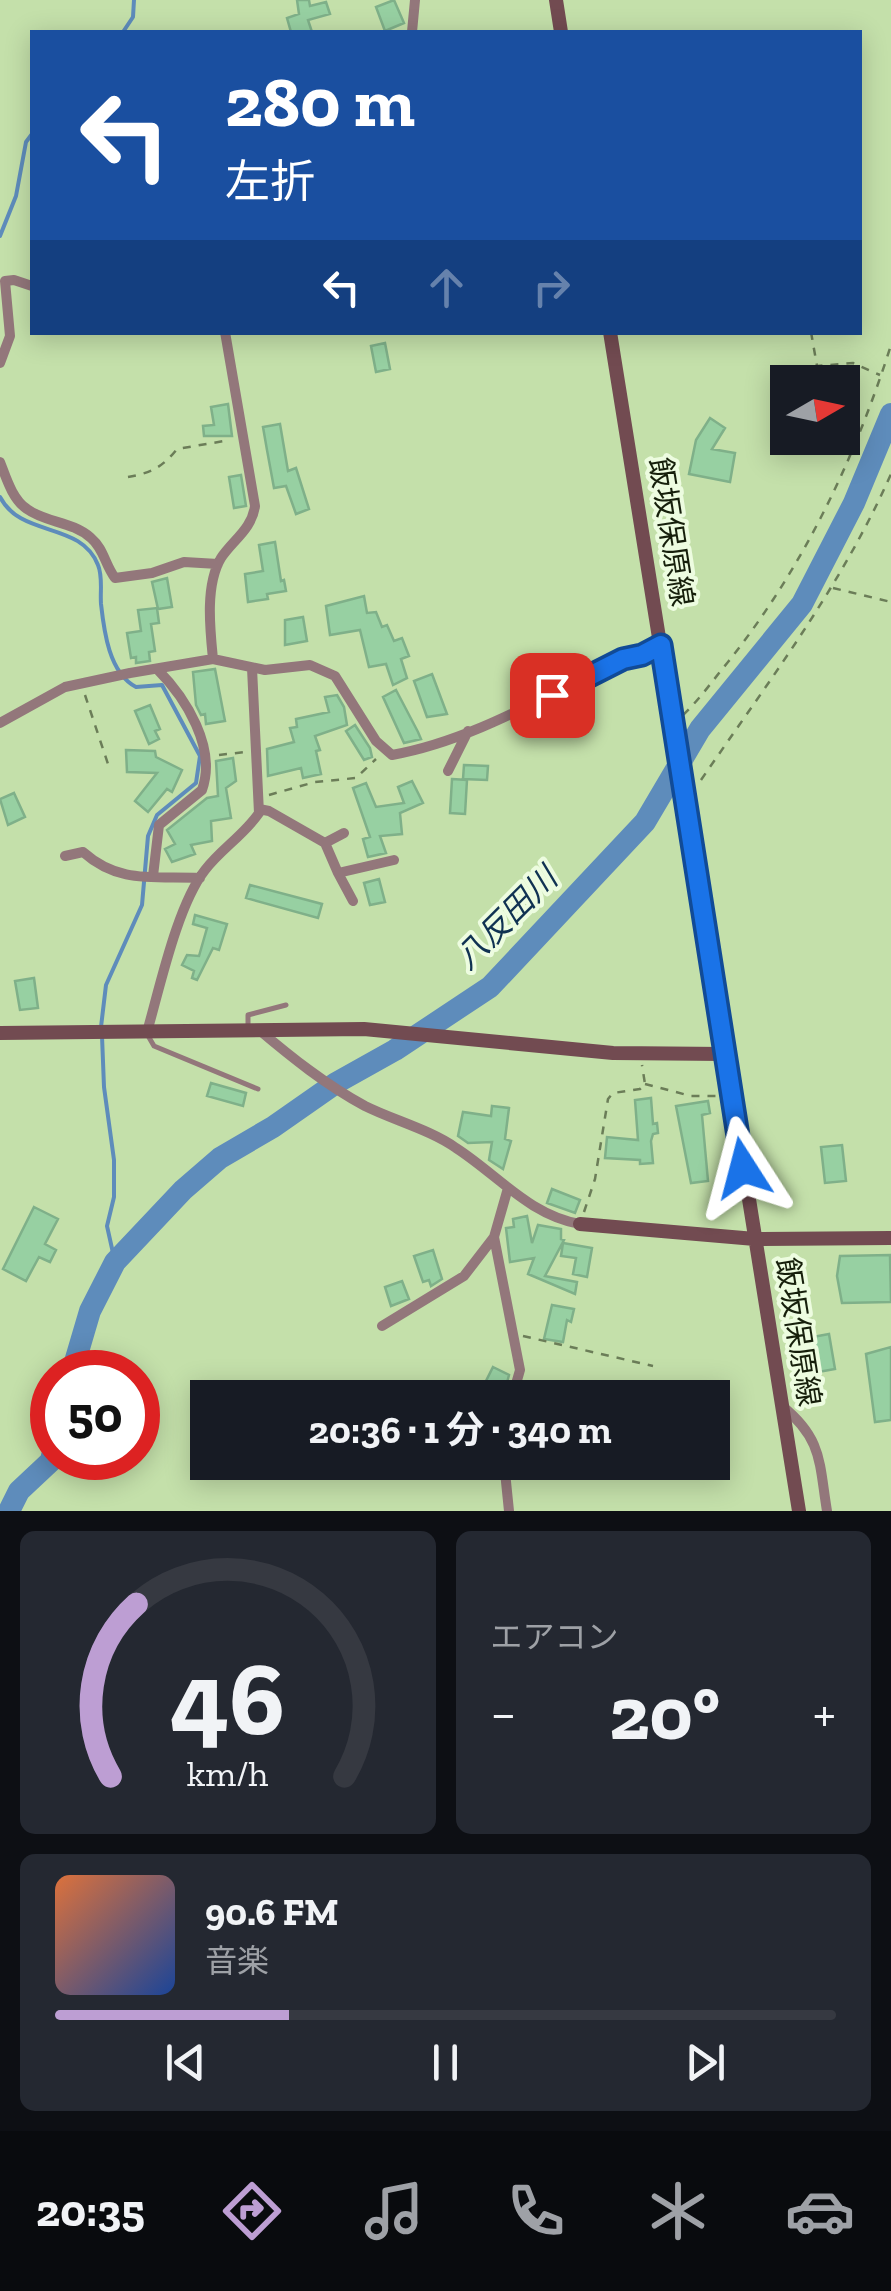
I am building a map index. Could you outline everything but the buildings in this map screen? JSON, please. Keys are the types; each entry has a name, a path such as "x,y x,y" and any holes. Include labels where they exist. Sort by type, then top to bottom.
{"main road":[{"path":"556,0 562,30"},
{"name":"飯坂保原線","path":"610,335 800,1511"},
{"path":"0,1033 364,1030 641,1054 724,1054"},
{"path":"580,1224 754,1240 891,1238"}],"street":[{"path":"412,30 414,0"},
{"path":"0,363 10,336 5,282 14,280 30,285"},
{"path":"213,659 211,599 218,564 252,522 254,512 226,335"},
{"path":"0,462 18,500 28,510 86,534 104,553 115,578 121,580 184,562 218,564"},
{"path":"0,723 65,687 130,673 213,659 276,670 310,664 329,672 384,751 401,754 468,731 661,645"},
{"path":"147,1032 172,942 200,878 250,826 260,810 252,668"},
{"path":"147,876 160,825 202,790 208,757 173,684 158,669"},
{"path":"448,772 468,731"},
{"path":"260,810 269,811 325,844 353,901"},
{"path":"325,844 344,833"},
{"path":"65,856 82,852 100,868 147,876 200,878"},
{"path":"338,874 394,860"},
{"path":"252,1028 362,1104 453,1145 546,1214 580,1224"},
{"path":"382,1326 464,1276 494,1237 508,1188"},
{"path":"494,1237 520,1370 517,1380"},
{"path":"782,1406 806,1425 817,1450 827,1511"},
{"path":"506,1480 509,1511"}],"lane":[{"path":"252,1028 248,1015 286,1006"},
{"path":"147,1032 147,1039 154,1046 258,1089"}],"path":[{"path":"812,335 818,366 854,363 881,376"},
{"path":"674,724 745,640 795,563 855,450 891,344"},
{"path":"128,477 150,473 164,465 176,450 243,438"},
{"path":"701,780 832,587 891,474"},
{"path":"832,587 891,602"},
{"path":"81,684 110,766"},
{"path":"208,757 257,750"},
{"path":"260,796 315,782 356,778 384,751"},
{"path":"641,1054 645,1084"},
{"path":"645,1084 691,1096 731,1097"},
{"path":"580,1224 595,1179 608,1099 613,1093 640,1089 645,1084"},
{"path":"512,1333 654,1366"}],"waterway":[{"path":"124,30 133,17 134,0"},
{"path":"0,236 16,196 30,137"},
{"name":"八反田川","path":"78,1350 90,1311 115,1262 183,1190 220,1158 490,987 645,822 700,729 802,604 854,503 891,414"},
{"path":"0,497 22,519 65,535 90,551 100,570 104,626 114,662 136,687 162,685 200,756 196,783 157,815 148,836 142,905 106,985 101,1027"},
{"path":"102,1036 114,1160 114,1197 107,1226 115,1262"},
{"name":"八反田川","path":"9,1511 19,1491 31,1480"}],"route":[{"path":"552,695 623,659 661,645 743,1168"}]}
